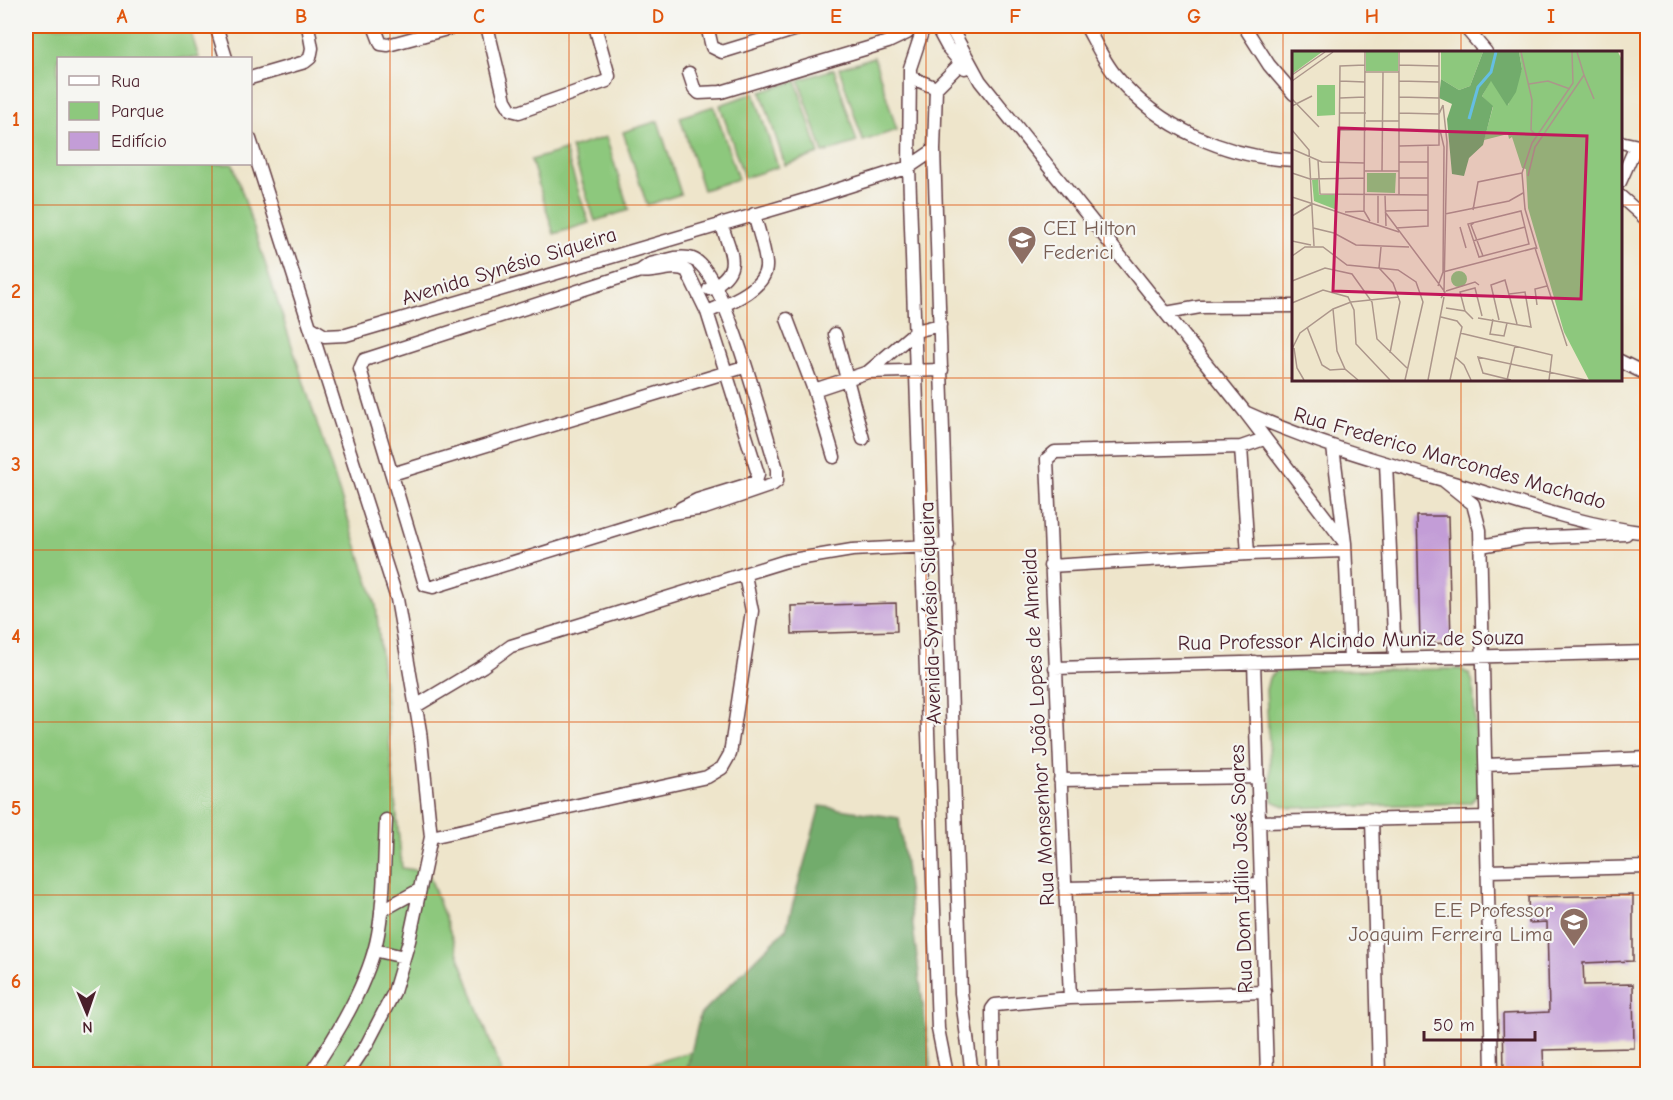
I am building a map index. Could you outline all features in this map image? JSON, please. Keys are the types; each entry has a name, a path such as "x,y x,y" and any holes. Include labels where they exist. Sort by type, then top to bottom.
{"street":[{"path":"216,26 226,57"},
{"path":"252,77 305,62 310,58 312,48 308,26"},
{"path":"374,26 381,44 388,45 458,26"},
{"path":"487,26 505,100 511,110 519,112 607,81 609,76 596,26"},
{"path":"707,26 712,47 722,52 807,26"},
{"path":"689,73 694,88 699,93 721,92 888,42 914,26"},
{"name":"Avenida Synésio Siqueira","path":"924,26 915,45 910,77 909,167 938,1029 947,1074"},
{"path":"936,26 948,26"},
{"name":"Rua Frederico Marcondes Machado","path":"936,26 1245,412 1345,547"},
{"name":"Rua Frederico Marcondes Machado","path":"948,26 962,60"},
{"path":"1086,26 1116,76 1147,106 1204,142 1240,153 1292,160"},
{"path":"1244,26 1269,65 1292,93"},
{"path":"1464,26 1485,51"},
{"path":"910,77 936,88 962,60"},
{"name":"Avenida Synésio Siqueira","path":"936,88 934,150 961,993 972,1074"},
{"path":"1622,142 1642,147 1622,180"},
{"path":"252,145 397,599 416,706 430,837 404,957 394,992 367,1044 347,1074"},
{"name":"Avenida Synésio Siqueira","path":"310,327 325,336 346,335 909,167 934,150"},
{"path":"1622,198 1647,221"},
{"path":"707,312 724,305 760,283 765,274 766,264 754,214"},
{"path":"700,293 727,278 733,264 721,223"},
{"path":"675,258 690,258 701,264 724,305 777,469 777,481 772,485 705,508 672,513 428,587 425,585 360,369 364,360 675,258"},
{"path":"640,271 683,268 700,293 758,478 756,482 697,500 672,513"},
{"path":"1166,314 1200,307 1292,306"},
{"path":"787,319 814,390 834,457"},
{"path":"868,372 916,331 940,325"},
{"path":"835,334 863,439"},
{"path":"1622,362 1647,375"},
{"path":"392,474 744,367"},
{"path":"814,390 868,372 942,370"},
{"name":"Rua Frederico Marcondes Machado","path":"1245,412 1334,447 1386,463 1539,509 1646,533"},
{"path":"1248,554 1241,447 1264,439"},
{"name":"Rua Monsenhor João Lopes de Almeida","path":"1070,998 1047,459 1055,452 1241,447"},
{"path":"1334,447 1345,547 1350,660"},
{"path":"1386,463 1395,659"},
{"path":"1443,480 1473,504 1478,517 1481,546 1492,1074"},
{"path":"1481,546 1525,538 1646,533"},
{"path":"416,706 483,666 511,646 786,561 852,550 948,545"},
{"path":"1050,566 1345,547"},
{"path":"430,837 707,777 722,768 730,753 752,611 745,575"},
{"name":"Rua Professor Alcindo Muniz de Souza","path":"1055,668 1647,652"},
{"name":"Rua Dom Idílio José Soares","path":"1254,662 1267,1074"},
{"path":"1486,765 1647,758"},
{"path":"1060,780 1258,777"},
{"path":"1259,822 1487,817"},
{"path":"1372,819 1379,1074"},
{"path":"310,1074 345,1015 374,950 381,911 386,820"},
{"path":"1488,871 1647,867"},
{"path":"1065,888 1261,884"},
{"path":"381,911 419,890"},
{"path":"374,950 404,957"},
{"path":"993,1074 992,1009 995,1005 1070,998 1265,992"}],"green space":[{"path":"26,26 189,26 199,57 57,57 57,165 233,165 376,605 402,868 428,872 502,1074 26,1074"},
{"path":"874,57 897,130 863,141 839,68"},
{"path":"834,69 857,142 823,153 799,80"},
{"path":"796,81 819,154 785,165 761,92"},
{"path":"754,93 778,167 744,178 720,105"},
{"path":"714,106 738,179 703,190 680,117"},
{"path":"658,121 681,194 647,205 623,132"},
{"path":"606,137 629,210 595,221 571,148"},
{"path":"565,150 589,223 554,234 531,160"},
{"path":"1461,669 1469,674 1473,682 1479,794 1470,803 1290,808 1272,801 1266,690 1269,678 1277,671"},
{"path":"820,806 899,818 932,1074 686,1074 700,1015 786,929"},
{"path":"691,1052 686,1074 615,1074"}],"building":[{"path":"1417,516 1448,516 1451,643 1420,644"},
{"path":"896,603 897,631 792,634 791,606"},
{"path":"1633,895 1633,961 1583,963 1584,985 1633,984 1634,1048 1543,1050 1544,1074 1504,1074 1503,1014 1549,1012 1547,922 1529,923 1528,897"}],"place":[{"name":"CEI Hilton Federici","path":"1022,266"},
{"name":"E.E Professor Joaquim Ferreira Lima","path":"1574,948"}]}
